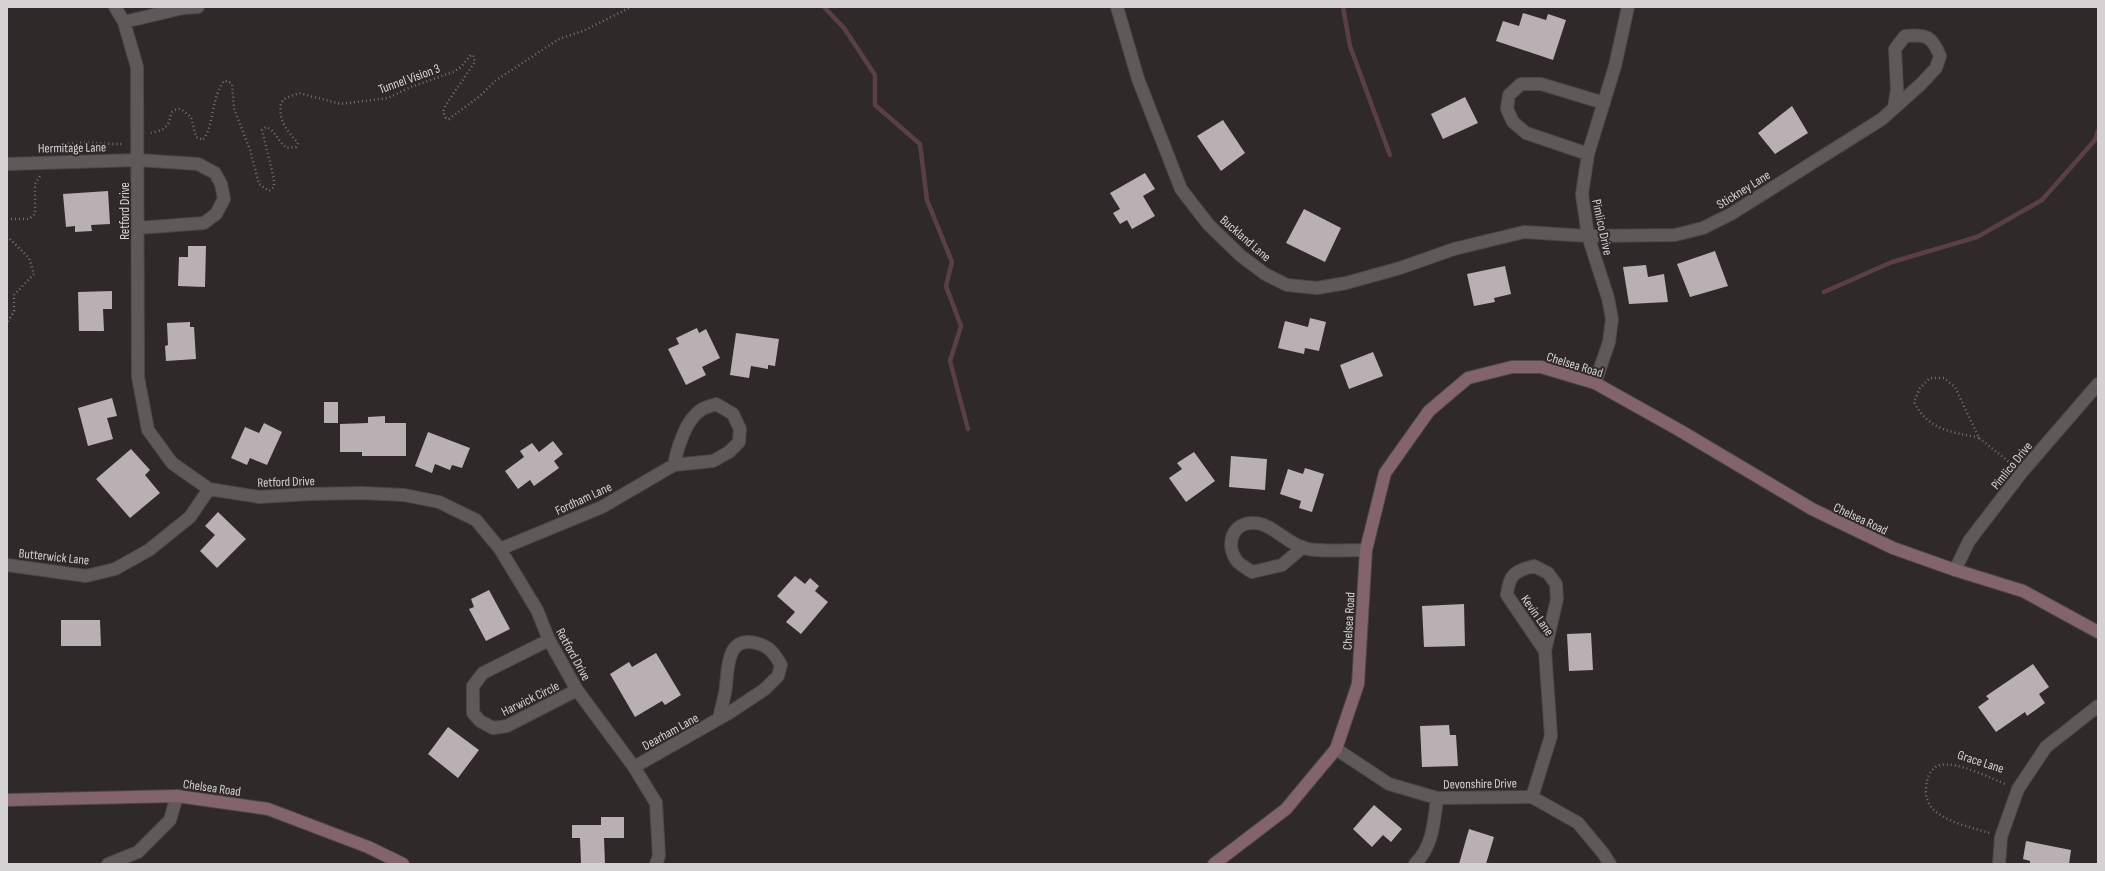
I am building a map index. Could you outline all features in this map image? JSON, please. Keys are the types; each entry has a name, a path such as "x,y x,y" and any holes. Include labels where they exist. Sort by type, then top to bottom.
{"street":[{"name":"Retford Drive","path":"115,7 124,22 137,67 138,377 148,430 172,463 209,489 259,497 362,493 411,497 439,502 476,520 500,549 537,610 549,640 577,690 634,767 656,803 659,856 656,864"},
{"path":"124,22 183,8 198,7"},
{"name":"Buckland Lane","path":"1117,7 1138,79 1180,189 1208,224 1241,256 1265,274 1287,285 1317,288 1346,283 1400,268 1454,249 1524,232 1588,236"},
{"name":"Pimlico Drive","path":"1595,383 1609,342 1612,319 1608,298 1588,236 1582,194 1588,154 1604,103 1628,7"},
{"name":"Stickney Lane","path":"1588,236 1675,235 1703,228 1731,214 1882,119 1921,84 1936,68 1940,56 1934,42 1921,34 1905,36 1895,49 1897,89 1894,108"},
{"path":"1588,154 1526,134 1512,122 1507,108 1509,95 1521,84 1541,84 1604,103"},
{"name":"Hermitage Lane","path":"7,164 138,160 198,164 215,173 221,184 224,199 216,214 204,223 138,228"},
{"name":"Chelsea Road","path":"1214,864 1286,809 1336,749 1358,684 1366,550 1385,473 1429,411 1468,378 1512,367 1541,368 1595,383 1679,430 1812,509 1893,548 1955,570 2023,591 2098,632"},
{"name":"Pimlico Drive","path":"1955,570 1968,541 2022,472 2098,384"},
{"name":"Fordham Lane","path":"500,549 602,507 674,465 714,461 729,452 738,442 740,429 733,414 716,404 700,410 686,428 678,446 674,465"},
{"name":"Butterwick Lane","path":"7,565 86,576 115,569 149,550 190,517 209,489"},
{"path":"1303,547 1282,564 1252,572 1238,562 1230,545 1233,533 1243,524 1255,522 1266,525 1282,537 1303,547 1307,549 1366,550"},
{"name":"Kevin Lane","path":"1532,797 1551,736 1545,651 1557,598 1556,584 1548,573 1534,566 1518,570 1509,580 1507,595 1545,651"},
{"name":"Harwick Circle","path":"549,640 483,673 473,686 473,713 480,721 493,728 507,726 577,690"},
{"name":"Dearham Lane","path":"634,767 719,719 765,689 778,676 780,665 775,654 765,645 751,642 738,646 729,656 726,686 719,719"},
{"path":"1999,864 2001,837 2018,789 2046,747 2098,706"},
{"name":"Devonshire Drive","path":"1336,749 1389,784 1437,798 1532,797 1578,822 1610,864"},
{"path":"108,864 138,852 170,820 177,796"},
{"name":"Chelsea Road","path":"7,800 177,796 268,808 368,847 403,864"},
{"path":"1415,864 1420,859 1432,835 1437,798"}],"path":[{"name":"Tunnel Vision 3","path":"147,135 164,129 170,122 172,112 175,109 181,108 191,117 196,137 203,140 207,136 210,116 220,86 224,81 228,81 232,84 234,108 250,150 259,184 270,191 274,186 274,179 262,130 266,127 272,129 282,145 286,148 296,147 298,144 281,121 281,103 290,96 299,93 348,104 388,98 411,87 453,72 461,67 471,55 474,55 475,62 445,106 443,112 446,118 449,119 480,96 495,81 559,39 583,31 631,7"},
{"path":"54,150 62,146 82,143 123,144"},
{"path":"7,219 30,219 35,214 35,184 42,171"},
{"path":"7,236 30,258 34,274 14,296 14,311 7,323"},
{"path":"1979,438 1955,387 1944,378 1930,378 1920,388 1914,402 1919,412 1931,424 1949,431 1979,438 2022,472"},
{"name":"Grace Lane","path":"2001,837 1946,818 1935,810 1927,799 1928,776 1940,765 1959,766 2018,789"}],"building":[{"path":"1523,13 1546,20 1548,14 1566,20 1553,60 1496,41 1503,21 1519,26"},
{"path":"1465,97 1478,123 1443,139 1431,114"},
{"path":"1792,106 1808,133 1775,154 1758,133"},
{"path":"1223,120 1245,153 1221,171 1197,136"},
{"path":"1145,173 1155,189 1143,196 1155,216 1132,229 1127,220 1120,224 1113,213 1120,209 1110,193"},
{"path":"108,191 110,224 91,225 92,231 75,232 75,226 66,227 63,194"},
{"path":"1304,209 1341,228 1325,262 1286,243"},
{"path":"188,246 206,246 205,287 178,286 179,257 188,257"},
{"path":"1715,251 1728,286 1690,297 1677,264"},
{"path":"1646,265 1648,277 1664,274 1668,302 1629,304 1623,267"},
{"path":"1505,266 1511,294 1494,298 1495,302 1474,306 1467,274"},
{"path":"112,291 112,309 103,309 104,331 79,331 78,292"},
{"path":"1310,318 1326,322 1319,351 1305,348 1304,354 1278,348 1285,321 1308,327"},
{"path":"190,322 190,327 194,327 196,359 166,361 165,346 168,345 167,323"},
{"path":"697,328 699,333 706,329 720,358 702,367 706,375 686,385 668,349 679,344 676,338"},
{"path":"736,333 779,339 775,366 768,365 768,369 751,366 749,378 730,375"},
{"path":"1373,352 1383,376 1349,389 1340,365"},
{"path":"112,398 117,416 107,418 113,439 88,446 78,408"},
{"path":"324,402 338,402 338,423 324,423"},
{"path":"385,416 385,423 406,423 406,456 362,456 362,452 340,452 340,424 368,423 368,417"},
{"path":"264,423 282,432 267,465 250,458 247,465 231,458 245,427 259,433"},
{"path":"428,432 470,448 462,468 452,465 450,470 435,464 432,473 415,466"},
{"path":"553,441 563,454 554,461 559,468 534,486 530,480 518,489 505,471 524,457 520,451 532,443 539,452"},
{"path":"131,449 150,470 145,475 160,493 130,518 96,479"},
{"path":"1194,452 1215,481 1186,502 1169,478 1182,469 1177,463"},
{"path":"1231,456 1267,459 1265,490 1229,487"},
{"path":"1305,468 1324,474 1312,512 1299,508 1301,501 1280,494 1288,469 1303,474"},
{"path":"218,512 246,539 217,568 200,551 215,535 205,526"},
{"path":"795,576 805,584 810,578 819,586 815,591 828,602 801,634 786,622 795,612 777,596"},
{"path":"489,590 510,629 486,641 469,609 474,607 471,599"},
{"path":"1464,604 1465,646 1424,647 1422,606"},
{"path":"61,620 100,620 101,646 61,646"},
{"path":"1591,633 1593,670 1569,671 1567,634"},
{"path":"656,653 681,695 665,705 662,701 635,717 610,674 629,662 632,667"},
{"path":"2033,664 2049,687 2039,694 2045,703 2027,716 2025,712 1996,732 1978,707 1989,699 1986,696"},
{"path":"1449,725 1450,735 1456,735 1458,766 1422,767 1420,726"},
{"path":"448,727 479,750 458,778 428,754"},
{"path":"1374,805 1402,829 1391,842 1383,835 1372,847 1353,829"},
{"path":"601,817 624,817 624,838 604,838 605,864 581,864 580,838 572,838 572,825 601,825"},
{"path":"1469,829 1494,837 1486,864 1459,864"},
{"path":"2026,841 2071,850 2069,864 2030,864 2030,861 2023,859"}],"waterway":[{"path":"824,7 844,28 875,75 875,105 920,144 927,200 952,262 946,286 961,326 950,361 968,429"},
{"path":"1343,7 1350,46 1390,155"},
{"path":"1824,292 1892,262 1977,237 2042,200 2095,140 2098,131"}]}
